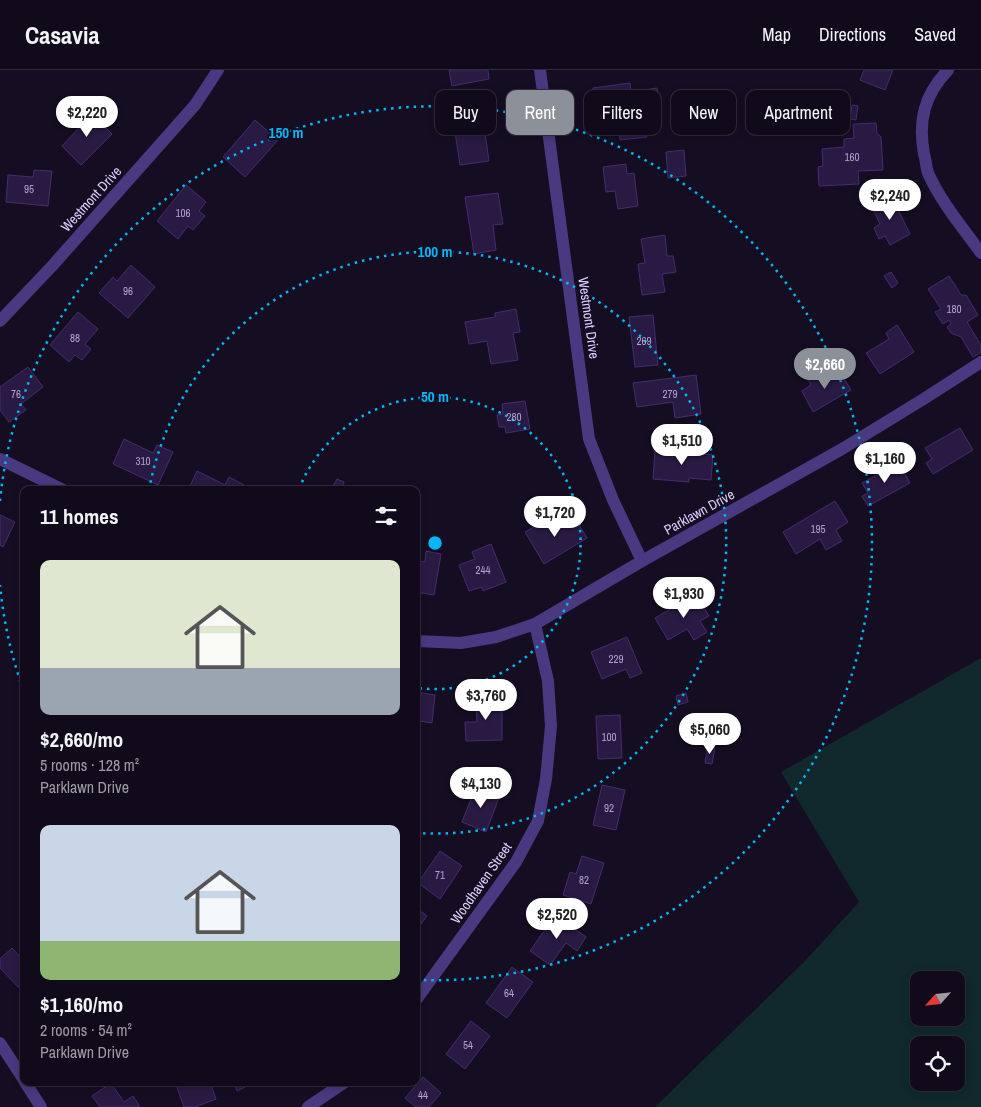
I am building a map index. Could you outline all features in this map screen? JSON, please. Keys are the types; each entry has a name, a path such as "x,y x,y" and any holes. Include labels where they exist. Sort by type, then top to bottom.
{"street":[{"name":"Westmont Drive","path":"0,321 53,265 195,105 218,70"},
{"name":"Westmont Drive","path":"540,70 589,438 613,500 642,561"},
{"path":"948,70 937,81 923,112 923,148 928,171 946,206 981,253"},
{"name":"Parklawn Drive","path":"420,641 461,643 496,637 536,624 642,561 842,449 981,362"},
{"path":"0,460 55,486"},
{"name":"Woodhaven Street","path":"420,994 516,862 538,821 546,779 551,726 548,681 536,624"},
{"path":"0,1043 20,1073"},
{"path":"28,1086 41,1107"},
{"path":"308,1107 339,1086"}],"green space":[{"path":"981,658 981,1107 655,1107 804,962 859,902 781,772"}],"building":[{"path":"449,70 488,70 489,79 452,86"},
{"path":"864,70 893,70 885,90 860,80"},
{"path":"630,83 631,90 593,90 593,88"},
{"path":"852,105 858,106 856,120 850,119"},
{"path":"88,110 112,134 81,165 62,146 79,128 75,123"},
{"path":"255,120 278,140 245,177 223,157"},
{"path":"876,123 877,133 881,137 883,170 858,171 859,184 819,186 818,167 823,166 822,149 844,147 844,139 854,138 853,124"},
{"path":"455,135 485,135 489,161 460,165"},
{"path":"619,135 647,135 647,137 620,140"},
{"path":"684,150 686,176 668,178 666,152"},
{"path":"626,164 627,174 634,173 638,206 618,209 615,191 606,192 603,167"},
{"path":"34,170 52,171 48,206 6,202 8,175 33,177"},
{"path":"186,185 206,202 199,211 205,216 193,230 188,226 178,239 157,221"},
{"path":"498,193 503,224 493,225 496,250 474,254 465,197"},
{"path":"891,195 910,234 890,245 885,236 879,239 874,228 880,224 871,205"},
{"path":"665,235 667,256 673,256 676,272 662,274 665,292 642,295 638,264 645,263 641,239"},
{"path":"131,265 155,287 128,318 99,293 113,277 117,281"},
{"path":"891,272 898,283 892,288 884,276"},
{"path":"949,276 961,295 966,295 978,315 967,322 981,345 981,352 973,357 961,337 951,333 947,327 951,324 949,320 943,324 935,312 941,309 928,289"},
{"path":"516,309 520,332 513,333 518,360 491,364 487,341 469,344 465,322 495,317 495,313"},
{"path":"78,312 98,329 85,344 91,349 82,360 75,355 69,362 50,345"},
{"path":"653,315 658,365 635,367 629,317"},
{"path":"897,325 914,352 880,374 866,353 889,339 886,333"},
{"path":"28,367 43,387 21,404 26,410 9,422 0,410 0,387"},
{"path":"839,370 851,390 813,412 802,391 811,385 808,379 819,372 823,379"},
{"path":"696,375 701,414 675,418 673,402 637,407 633,383"},
{"path":"525,401 530,429 506,433 505,427 499,427 497,415 503,414 502,404"},
{"path":"960,428 973,450 933,474 926,463 932,459 925,448"},
{"path":"124,439 153,453 157,445 173,452 158,485 113,464"},
{"path":"655,450 713,455 711,480 689,478 689,482 653,479"},
{"path":"899,463 910,483 868,506 862,496 868,493 862,483"},
{"path":"197,471 225,485 229,477 244,485 244,486 190,486"},
{"path":"337,479 344,482 343,486 333,486"},
{"path":"835,501 848,522 836,530 842,541 826,550 820,539 796,554 783,532"},
{"path":"0,515 15,522 3,547 0,545"},
{"path":"573,515 587,538 544,564 525,532 546,520 551,528"},
{"path":"491,544 506,582 483,591 482,587 469,591 459,565 475,559 472,552"},
{"path":"426,551 441,554 434,595 420,593 420,561 425,562"},
{"path":"696,594 709,616 700,621 707,632 694,640 687,629 668,640 655,618"},
{"path":"627,637 642,673 630,678 626,669 602,679 591,652"},
{"path":"420,693 435,695 432,723 420,721"},
{"path":"686,693 688,702 678,705 676,696"},
{"path":"476,698 502,698 502,740 466,741 465,722 477,722"},
{"path":"620,715 622,758 598,759 596,716"},
{"path":"708,744 715,748 712,764 705,763"},
{"path":"602,785 625,790 616,830 593,825"},
{"path":"476,786 500,795 486,832 462,822"},
{"path":"440,851 462,866 440,899 420,884 420,880"},
{"path":"582,856 604,863 591,904 563,895 570,872 576,874"},
{"path":"420,911 427,916 420,926"},
{"path":"555,915 586,937 577,951 566,943 550,965 530,951"},
{"path":"12,948 20,957 20,989 0,968 0,959"},
{"path":"512,967 533,982 507,1018 486,1003"},
{"path":"471,1021 490,1036 465,1069 446,1054"},
{"path":"423,1077 441,1093 429,1107 416,1107 405,1098 415,1086 420,1086 420,1080"},
{"path":"107,1086 113,1086 124,1102 133,1096 140,1107 100,1107 92,1096"},
{"path":"176,1086 211,1086 216,1099 195,1107 184,1107"},
{"path":"235,1086 247,1086 237,1091"}]}
